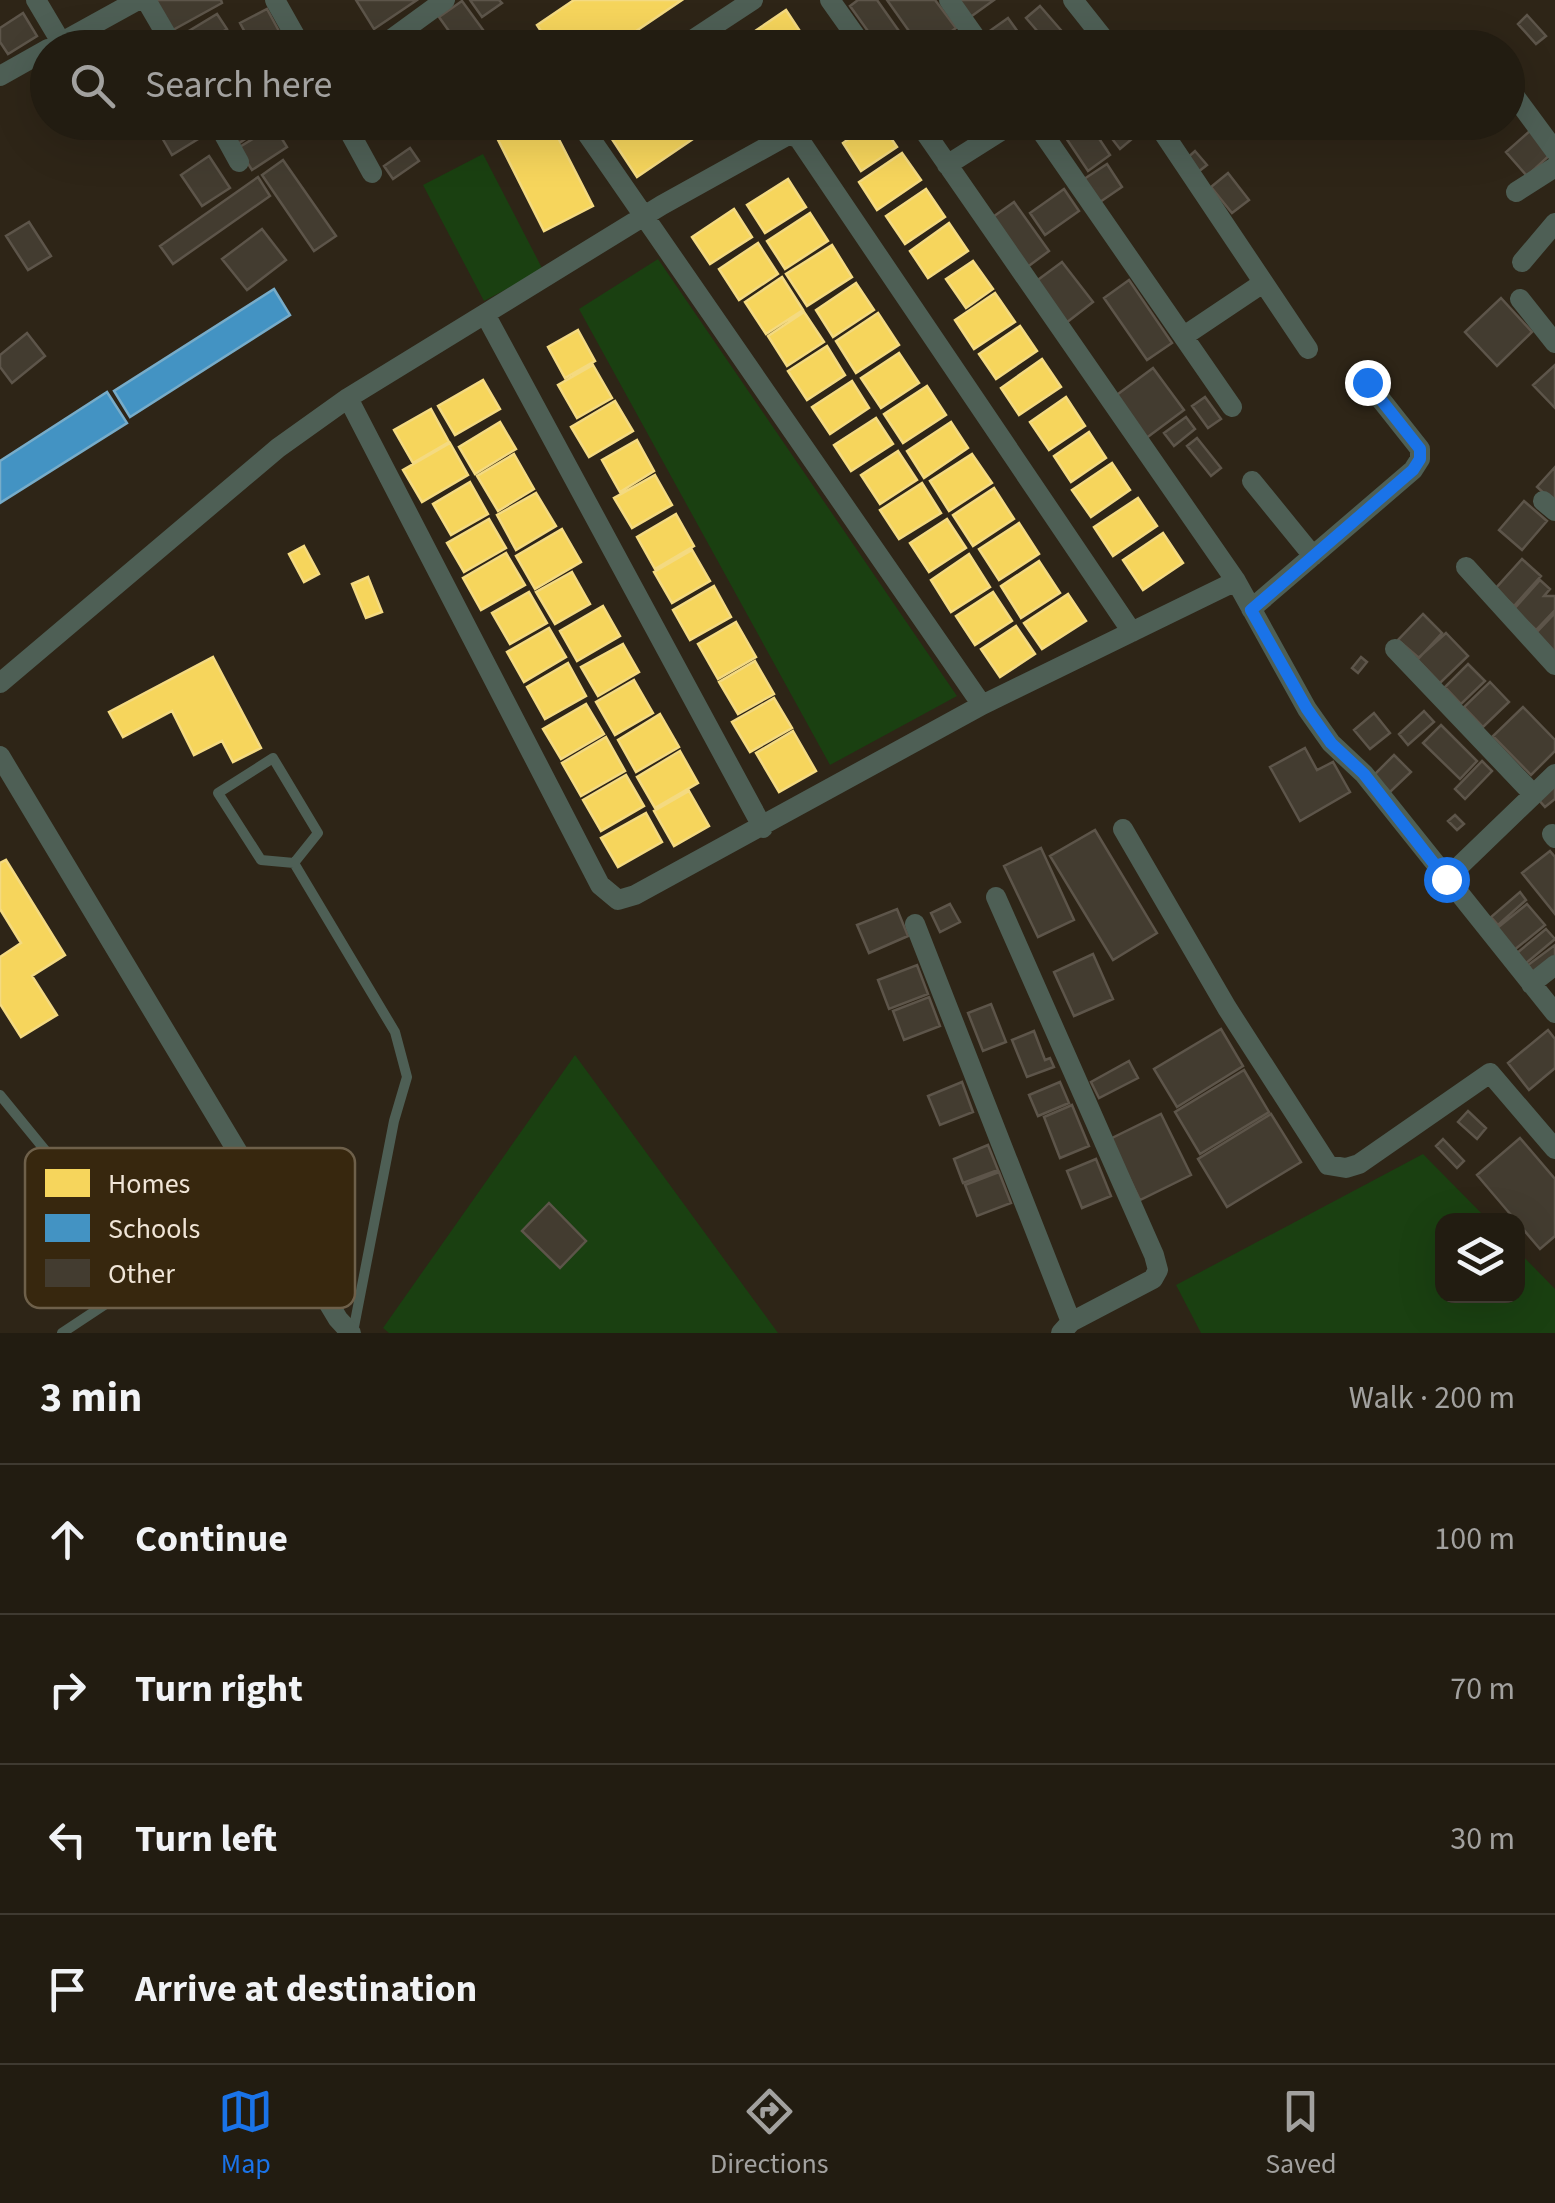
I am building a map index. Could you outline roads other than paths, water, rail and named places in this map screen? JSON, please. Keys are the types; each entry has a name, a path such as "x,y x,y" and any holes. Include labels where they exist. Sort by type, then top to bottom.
{"street":[{"path":"36,0 47,30"},
{"path":"83,30 138,0"},
{"path":"146,0 164,30"},
{"path":"275,0 292,30"},
{"path":"404,30 445,0"},
{"path":"707,30 753,0"},
{"path":"830,0 851,30"},
{"path":"949,0 970,30"},
{"path":"1074,0 1097,30"},
{"path":"0,76 30,59"},
{"path":"1525,110 1555,151"},
{"path":"228,140 240,162"},
{"path":"354,140 372,173"},
{"path":"592,140 982,705"},
{"path":"0,683 278,448 348,398 775,140"},
{"path":"799,140 1132,632"},
{"path":"930,140 1236,582 1307,709 1331,743 1364,774 1555,1013"},
{"path":"947,165 987,140"},
{"path":"1048,140 1232,407"},
{"path":"1168,140 1308,348"},
{"path":"1516,192 1555,167"},
{"path":"1522,262 1555,223"},
{"path":"1184,336 1263,283"},
{"path":"1520,300 1555,343"},
{"path":"485,314 763,828"},
{"path":"1251,610 1413,470 1420,459 1420,449 1367,382"},
{"path":"348,398 600,885 618,900 635,895 763,828 982,705 1236,582"},
{"path":"1252,481 1312,556"},
{"path":"1466,566 1555,665"},
{"path":"1395,649 1533,794"},
{"path":"0,756 235,1148"},
{"path":"1446,879 1555,774"},
{"path":"1123,829 1227,1008 1328,1165 1346,1168 1359,1164 1490,1073 1555,1149"},
{"path":"915,924 1066,1328 1153,1279 1158,1270 996,897"},
{"path":"1531,984 1555,965"},
{"path":"332,1308 352,1333"}],"lane":[{"path":"274,758 318,832 294,863 260,860 218,793 274,758"},
{"path":"294,863 395,1032 407,1077 394,1121 352,1333"},
{"path":"0,1095 43,1148"},
{"path":"62,1333 100,1308"}]}
